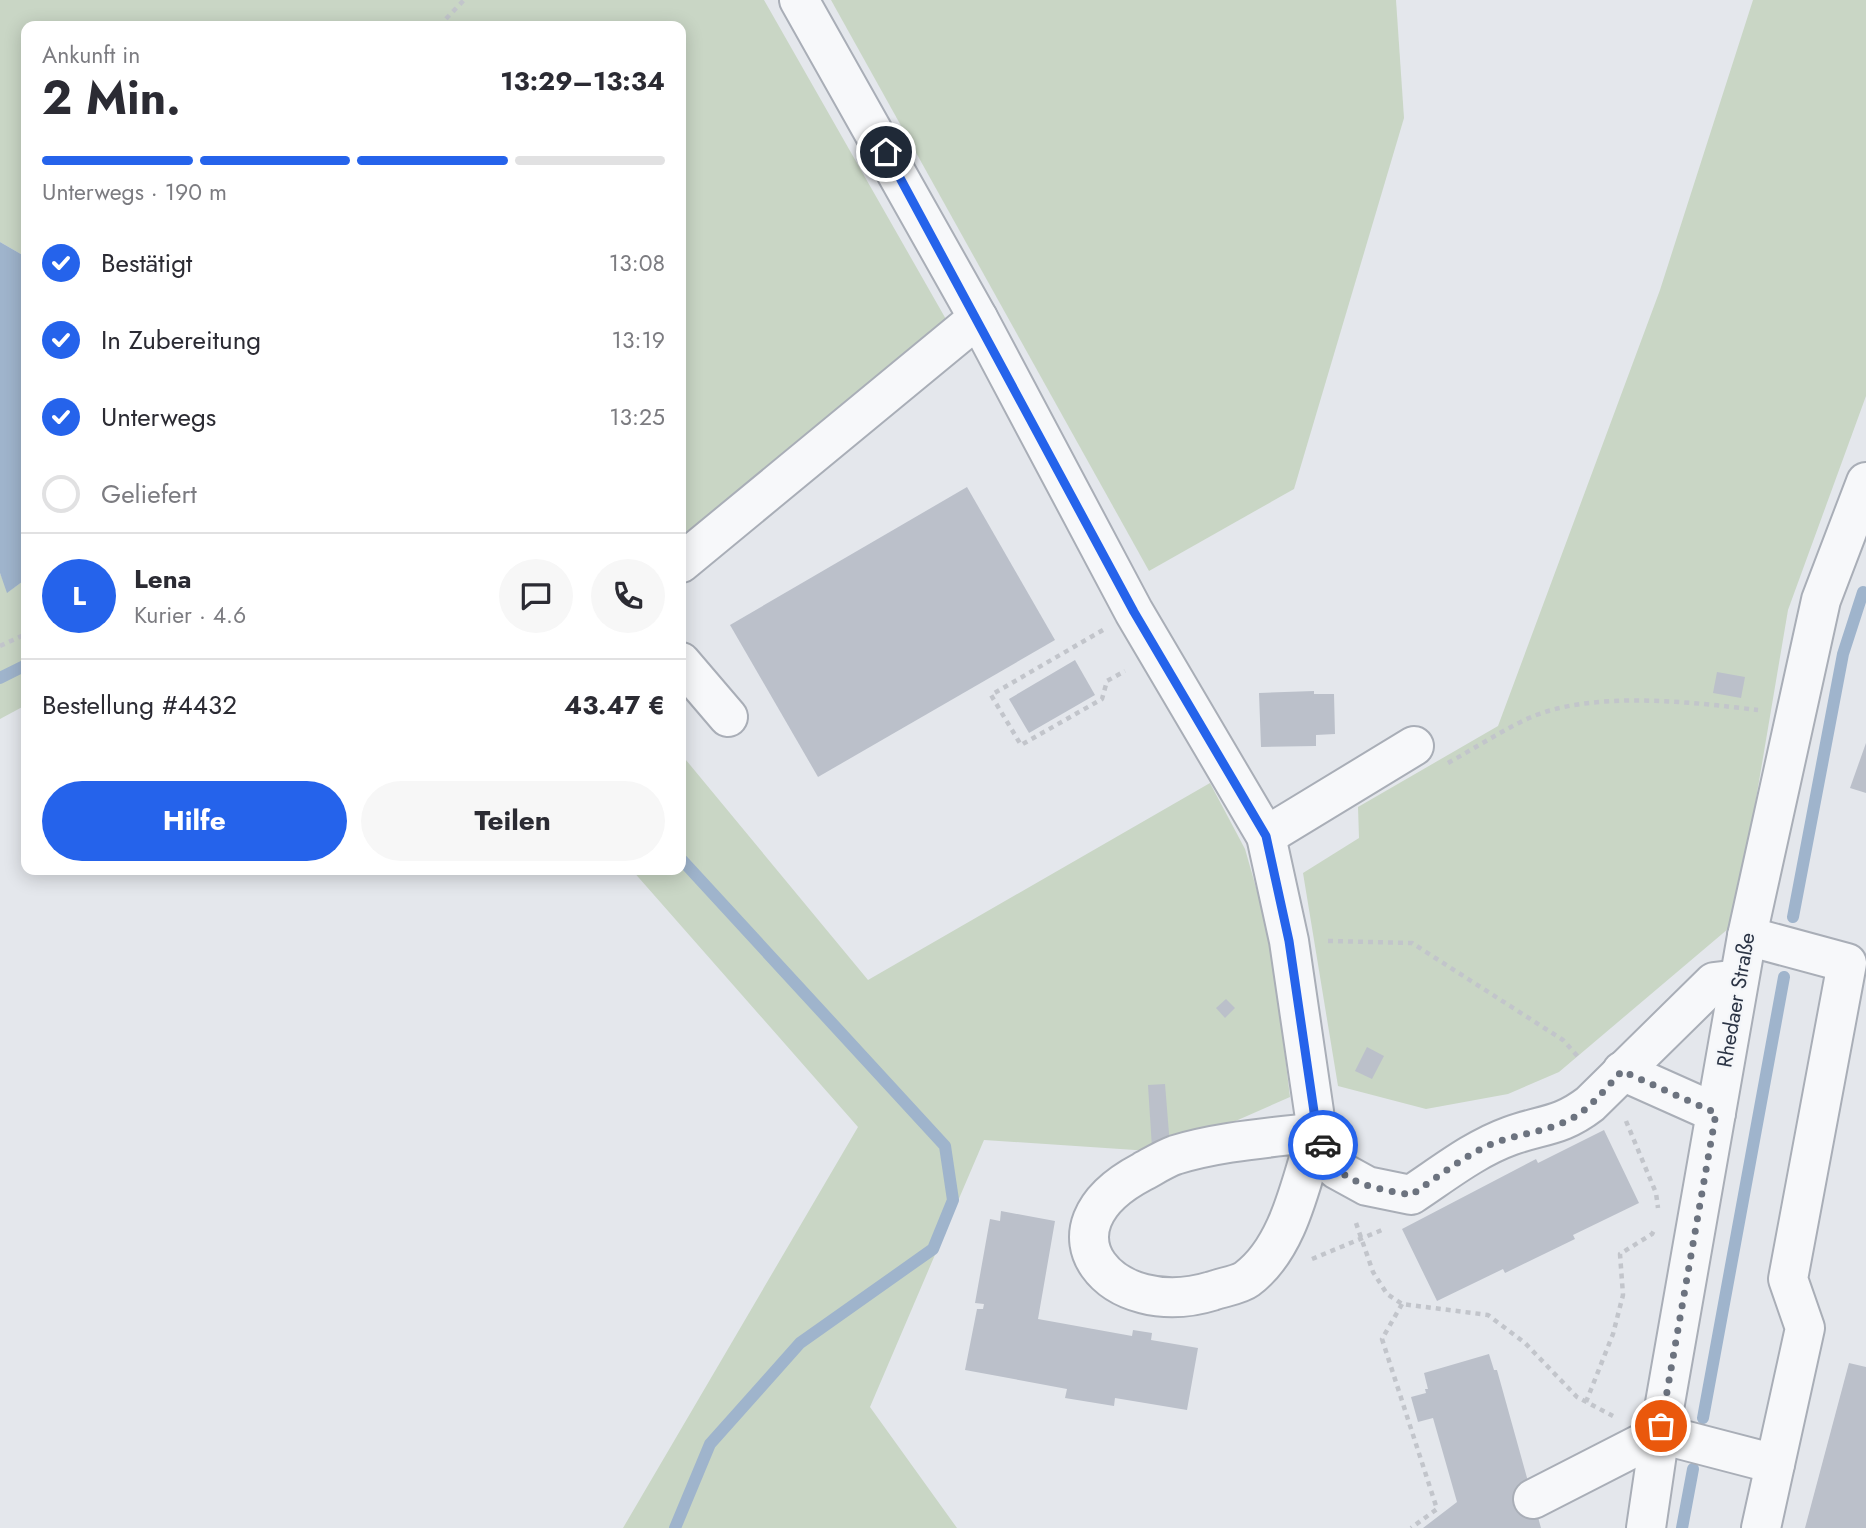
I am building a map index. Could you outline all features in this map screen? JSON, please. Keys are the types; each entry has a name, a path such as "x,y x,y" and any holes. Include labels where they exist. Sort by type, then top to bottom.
{"street":[{"path":"799,0 978,318 1134,612 1266,836 1289,941 1317,1132 1336,1169 1367,1186 1411,1195 1479,1150 1511,1136 1547,1128 1571,1119 1714,982 1739,979"},
{"path":"686,559 978,318"},
{"name":"Rhedaer Straße","path":"1646,1528 1747,936 1821,600 1866,482"},
{"path":"686,668 728,717"},
{"path":"1266,836 1414,746"},
{"path":"1747,936 1847,963 1788,1279 1805,1328 1761,1528"},
{"path":"1614,1079 1716,1113"},
{"path":"1317,1132 1272,1253 1246,1280 1188,1298 1144,1296 1107,1277 1092,1255 1089,1234 1097,1209 1126,1181 1174,1156 1243,1142 1317,1132"},
{"path":"1533,1499 1660,1434 1776,1464"}],"path":[{"path":"444,21 464,0"},
{"path":"1134,612 992,695 1021,745 1102,699 1107,681 1157,653"},
{"path":"0,646 21,636"},
{"path":"1414,746 1445,764 1530,717 1588,703 1696,703 1761,711"},
{"path":"1289,941 1412,943 1563,1040 1614,1079 1616,1097 1656,1193 1659,1212"},
{"path":"1336,1169 1380,1283 1387,1294 1402,1304 1488,1315 1524,1343 1577,1397"},
{"path":"1310,1260 1388,1227 1411,1195"},
{"path":"1586,1402 1613,1335 1623,1295 1619,1254 1652,1234 1660,1221"},
{"path":"1402,1304 1382,1339 1437,1509 1411,1528"}],"green space":[{"path":"0,0 764,0 947,321 686,538 686,21 21,21 21,254 0,242"},
{"path":"831,0 1396,0 1404,118 1294,489 1149,571"},
{"path":"1753,0 1866,0 1866,396 1788,610 1735,923 1559,1072 1508,1094 1426,1109 1338,1086 1303,873 1359,838 1358,807 1498,726 1660,290"},
{"path":"0,573 8,592 21,583 21,708 0,719"},
{"path":"686,760 868,980 1210,783 1245,849 1271,940 1290,1097 1165,1152 984,1140 870,1407 957,1528 623,1528 858,1127 636,875 686,875"}],"water":[{"path":"0,242 21,254 21,583 7,593 0,573"}],"building":[{"path":"967,487 1055,640 818,777 730,625"},
{"path":"1075,660 1095,695 1029,733 1009,699"},
{"path":"1717,672 1745,677 1741,698 1713,693"},
{"path":"1314,691 1314,694 1334,694 1335,734 1316,735 1316,746 1261,747 1259,693"},
{"path":"1866,743 1866,793 1850,788"},
{"path":"1226,999 1235,1008 1225,1018 1216,1008"},
{"path":"1367,1047 1384,1056 1372,1079 1355,1071"},
{"path":"1165,1084 1170,1146 1152,1148 1148,1085"},
{"path":"1604,1130 1639,1203 1573,1235 1575,1239 1505,1273 1503,1269 1437,1301 1402,1229 1536,1159 1538,1163"},
{"path":"1001,1211 1055,1221 1038,1319 1132,1336 1133,1330 1152,1333 1151,1340 1198,1348 1187,1410 1115,1398 1114,1406 1065,1398 1067,1389 965,1370 977,1309 983,1309 984,1304 975,1303 990,1219 1000,1221"},
{"path":"1489,1354 1494,1370 1497,1370 1541,1528 1423,1528 1457,1502 1433,1418 1418,1422 1411,1397 1426,1393 1425,1389 1428,1389 1424,1373"},
{"path":"1849,1363 1866,1367 1866,1528 1805,1528"}],"waterway":[{"path":"1793,917 1843,654 1863,592"},
{"path":"0,678 21,668"},
{"path":"675,1528 710,1444 800,1343 933,1249 953,1200 945,1146 686,864"},
{"path":"1703,1418 1784,977"},
{"path":"1682,1528 1693,1469"}],"way so far":[{"path":"1323,1145 1336,1169 1367,1186 1411,1195 1479,1150 1511,1136 1547,1128 1571,1119 1622,1071 1716,1113 1661,1426"}],"route":[{"path":"886,152 978,318 1134,612 1266,836 1289,941 1317,1132 1323,1145"}]}
